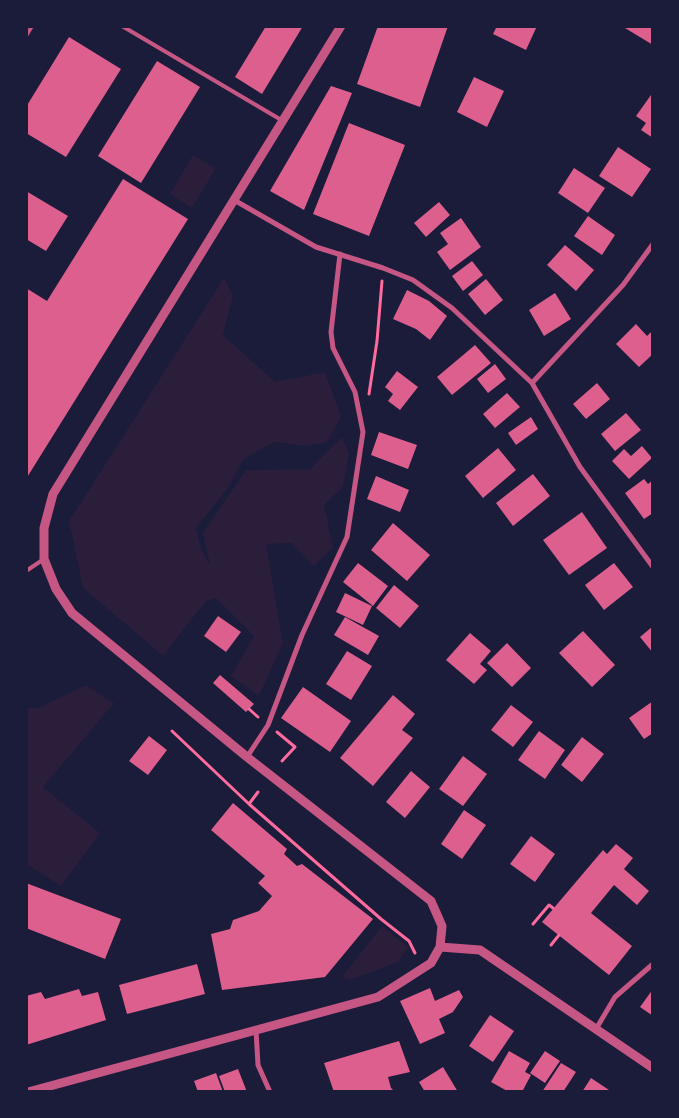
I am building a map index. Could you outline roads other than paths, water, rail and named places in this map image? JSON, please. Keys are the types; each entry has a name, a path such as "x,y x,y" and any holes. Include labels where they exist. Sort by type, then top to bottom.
{"street":[{"path":"32,1091 378,997 431,963 440,947 442,926 431,901 247,758 72,612 56,589 44,558 44,528 54,494 341,26"},
{"path":"234,200 299,239 316,247 383,268 413,280 452,308 532,383 580,468 653,567"},
{"path":"532,383 623,285 653,244"},
{"path":"247,758 268,725 302,635 348,538 363,432 355,392 333,348 331,332 340,254"},
{"path":"440,947 480,950 653,1068"},
{"path":"596,1029 614,998 653,964"},
{"path":"256,1029 258,1065 270,1092"}],"lane":[{"path":"26,36 32,26"},
{"path":"122,26 283,121"},
{"path":"26,571 44,558"}]}
